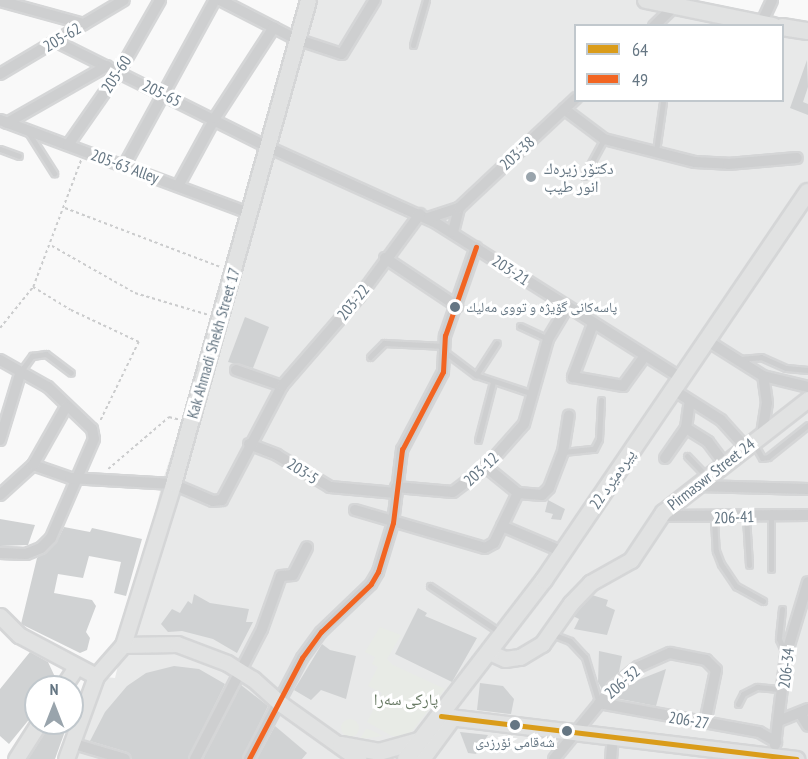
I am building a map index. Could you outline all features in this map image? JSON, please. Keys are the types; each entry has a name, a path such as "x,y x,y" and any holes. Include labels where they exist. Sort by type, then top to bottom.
{"main road":[{"name":"Kak Ahmadi Shekh Street 17","path":"96,676 123,645 173,484 308,0"},
{"path":"646,0 677,3 763,24"},
{"path":"784,27 808,31"},
{"name":"22 پیرەمێرد","path":"406,759 422,739 447,717 489,652 563,552 808,192"},
{"name":"Pirmaswr Street 24","path":"489,652 505,659 520,657 542,644 571,603 590,584 631,560 659,516 808,399"},
{"path":"0,616 19,635 96,676 66,759"},
{"path":"123,645 177,644 200,650 240,670 280,704 341,745 356,758"},
{"path":"71,675 76,667"},
{"path":"422,759 447,717 613,738 774,749 791,759 796,759"},
{"path":"16,759 31,735"},
{"path":"341,745 386,751 422,739"}],"street":[{"name":"205-62","path":"0,74 124,0"},
{"name":"205-60","path":"68,145 118,72 160,0"},
{"path":"124,166 218,0 296,39 329,52 342,54 375,0"},
{"path":"767,24 772,0"},
{"path":"0,1 84,24"},
{"path":"656,24 677,3"},
{"path":"178,186 215,118 274,27"},
{"name":"205-65","path":"55,41 215,118 268,147"},
{"path":"3,121 107,66"},
{"name":"203-38","path":"424,216 459,208 574,100"},
{"path":"564,109 604,139 695,162 728,164 796,158"},
{"name":"205-63 Alley","path":"3,121 249,213"},
{"name":"203-21","path":"268,147 424,216 453,232 645,356 676,383 690,401 753,441"},
{"path":"453,232 459,208"},
{"name":"203-22","path":"173,484 213,501 222,500 249,444 282,386 359,297 385,258 424,216"},
{"path":"249,759 303,658 321,632 371,585 393,523 402,450 440,378 445,336 476,247"},
{"path":"385,258 457,306"},
{"name":"203-12","path":"396,490 453,492 486,467 524,424 548,339 567,307"},
{"path":"593,324 573,377 623,386 645,356"},
{"path":"706,340 735,361 763,376 808,387"},
{"path":"0,360 20,374 48,387 94,434 51,538 41,548 26,555 0,553"},
{"path":"237,370 282,386"},
{"path":"0,440 20,374"},
{"path":"753,441 767,403 763,376"},
{"path":"665,458 686,428 690,401"},
{"path":"0,495 33,465 66,407"},
{"path":"486,467 518,493 542,495 549,488 563,452 569,415"},
{"path":"686,428 708,442 724,463"},
{"name":"203-5","path":"249,444 277,455 330,487 396,490"},
{"path":"33,465 70,478 173,484"},
{"path":"702,482 808,489"},
{"path":"355,510 474,546 490,547 518,493"},
{"name":"206-41","path":"659,516 714,518 808,515"},
{"path":"502,526 563,552"},
{"path":"195,759 240,670 281,576 293,575 307,547"},
{"name":"206-34","path":"774,749 781,720 786,655 808,582"},
{"name":"206-32","path":"554,759 577,734 599,703 638,667 670,653 682,653 711,663 716,670 705,723"},
{"name":"206-27","path":"599,703 759,732 774,749"},
{"path":"781,720 804,711 808,726"},
{"path":"610,759 613,738"},
{"path":"71,743 125,759"}],"lane":[{"path":"413,45 426,0"},
{"path":"656,151 663,102"},
{"path":"26,130 54,173"},
{"path":"584,176 604,139"},
{"path":"0,149 19,156"},
{"path":"520,326 548,339"},
{"path":"476,375 497,343"},
{"path":"370,357 384,344 445,349 476,375 532,394"},
{"path":"20,374 39,354 46,354 71,373"},
{"path":"735,361 761,357 786,368 808,370"},
{"path":"478,440 493,382"},
{"path":"563,452 594,449 599,439 601,400"},
{"path":"753,441 762,458 768,457 808,425"},
{"path":"687,456 702,482"},
{"path":"771,515 771,569"},
{"path":"746,517 749,565"},
{"path":"714,518 716,551 721,564 736,586 763,601"},
{"path":"430,586 502,634"},
{"path":"782,609 779,639 786,655"},
{"path":"551,633 570,641 585,657 599,703"},
{"path":"738,704 743,694 757,687 783,689"}],"path":[{"path":"0,328 33,287 51,245 84,151"},
{"path":"64,208 233,272"},
{"path":"51,245 135,293 220,318"},
{"path":"33,287 71,310 139,342 94,434"},
{"path":"98,478 169,417 190,423"}],"shaded area":[{"path":"307,0 685,0 808,25 808,759 68,759 76,735 84,735 84,712 96,676 115,678 162,483 249,213"}],"green space":[{"name":"پارکی سەرا","path":"380,627 401,635 387,659 393,665 445,689 412,731 402,737 392,736 367,722 382,693 368,686 378,667 372,664 375,657 365,652"},
{"path":"350,719 356,722 359,728 356,734 350,737 344,734 341,728 344,722"},
{"path":"366,729 371,730 383,736 360,739"}],"building":[{"path":"807,60 808,87 803,102 808,104 808,115 790,108"},
{"path":"245,317 269,327 253,368 228,362"},
{"path":"548,500 565,509 561,520 551,519 553,514 545,512"},
{"path":"0,519 35,525 28,545 0,546"},
{"path":"64,527 90,532 92,528 142,539 126,596 114,593 121,562 89,556 83,578 58,574 54,593 92,600 96,606 86,632 90,638 87,650 80,653 21,624 37,558 56,543"},
{"path":"194,594 210,603 249,609 246,622 253,622 237,653 213,639 182,631 168,632 161,624 172,609 180,613 188,601 192,604"},
{"path":"592,595 608,600 606,606 615,610 607,635 574,629 579,619 573,616"},
{"path":"418,608 427,613 425,616 477,638 452,682 395,654"},
{"path":"322,644 330,650 356,656 346,699 321,690 311,700 294,690"},
{"path":"599,651 622,656 619,672 602,689 598,682"},
{"path":"30,652 48,662 54,675 24,675 24,726 9,744 0,736 0,689"},
{"path":"174,666 199,669 225,684 188,759 132,759 127,752 90,741 105,712 127,686 146,673"},
{"path":"666,669 656,706 615,698 628,684"},
{"path":"480,683 503,686 514,699 511,714 477,710"},
{"path":"241,685 268,706 242,759 203,759"},
{"path":"275,726 307,753 302,759 257,759"},
{"path":"460,732 488,735 476,754 468,753"},
{"path":"42,735 64,735 55,759 28,759"}],"transit line":[{"name":"49","path":"249,759 302,658 321,632 371,584 378,572 393,523 402,450 443,372 445,336 476,247"},
{"name":"64","path":"441,716 796,759"}],"place":[{"name":"دکتۆر زیرەك انور طیب","path":"531,177"},
{"name":"پاسەکانی گۆیژە و تووی مەلیك","path":"455,307"},
{"name":"شەقامی ئۆرزدی","path":"515,725"}]}
